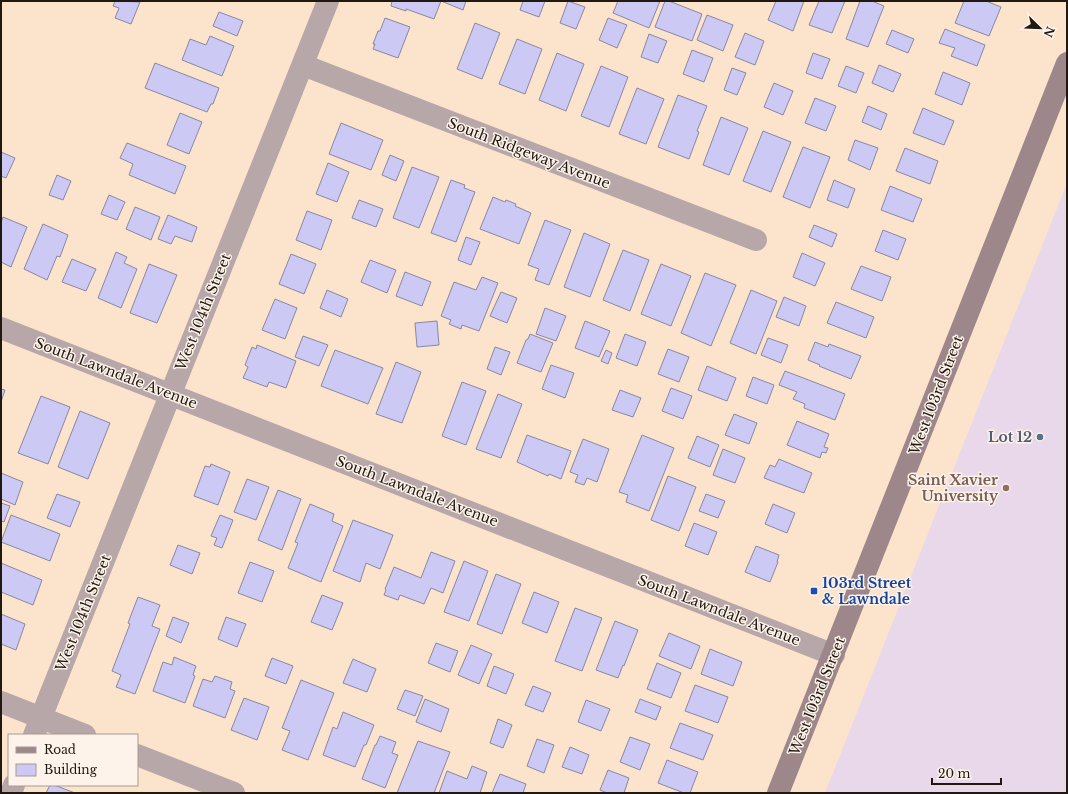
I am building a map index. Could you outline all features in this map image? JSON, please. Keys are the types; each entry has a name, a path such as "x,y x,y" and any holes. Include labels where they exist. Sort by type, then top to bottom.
{"main road":[{"name":"West 103rd Street","path":"778,793 834,655 1067,63"}],"street":[{"name":"West 104th Street","path":"37,726 328,1"},
{"name":"South Ridgeway Avenue","path":"303,65 756,240"},
{"name":"South Lawndale Avenue","path":"1,328 834,655"},
{"path":"1,702 37,726 80,734"},
{"path":"138,755 234,793"}],"shaded area":[{"name":"Saint Xavier University","path":"1067,183 1067,793 825,793"}],"building":[{"path":"115,1 140,2 131,24 115,18 119,8 113,6"},
{"path":"392,1 441,1 434,19 406,9 406,11 391,6"},
{"path":"441,1 466,1 463,10"},
{"path":"523,1 545,1 539,17 520,10"},
{"path":"568,1 585,7 576,29 560,23"},
{"path":"618,1 660,1 649,28 613,13"},
{"path":"665,1 669,1 702,14 692,41 655,27"},
{"path":"776,1 804,1 793,31 768,20"},
{"path":"819,1 845,1 832,33 809,25"},
{"path":"860,1 872,1 884,6 868,47 846,39"},
{"path":"964,1 986,1 1001,7 989,36 955,23"},
{"path":"219,12 243,21 237,36 213,26"},
{"path":"707,15 733,25 723,51 697,40"},
{"path":"385,18 410,27 398,58 373,49 375,44 373,44 378,31 380,31"},
{"path":"608,18 627,25 617,48 599,40"},
{"path":"475,23 500,33 482,79 457,69"},
{"path":"945,29 985,45 977,66 951,56 955,48 939,43"},
{"path":"892,30 914,39 908,53 886,44"},
{"path":"745,33 764,41 755,65 735,57"},
{"path":"649,34 667,41 658,63 641,57"},
{"path":"210,36 234,46 222,76 182,60 190,39 206,45"},
{"path":"517,39 542,49 525,94 499,84"},
{"path":"692,50 713,58 704,82 683,74"},
{"path":"557,53 584,64 566,111 539,100"},
{"path":"813,53 830,59 822,79 806,73"},
{"path":"155,63 219,88 213,104 211,104 207,112 145,88"},
{"path":"879,65 901,74 893,92 872,83"},
{"path":"601,66 628,77 609,127 581,116"},
{"path":"846,66 864,73 856,93 838,86"},
{"path":"732,68 746,73 737,95 724,90"},
{"path":"943,72 970,83 962,105 935,94"},
{"path":"774,83 793,91 783,115 764,107"},
{"path":"637,88 664,99 646,144 619,134"},
{"path":"678,95 707,106 697,131 699,132 689,159 658,147"},
{"path":"815,98 836,106 826,131 805,123"},
{"path":"868,106 887,114 881,130 862,122"},
{"path":"923,108 954,121 944,145 913,133"},
{"path":"180,113 202,122 189,154 167,145"},
{"path":"721,117 748,128 729,175 703,165"},
{"path":"341,123 383,140 371,170 329,154"},
{"path":"763,131 791,142 771,192 743,181"},
{"path":"855,140 878,148 870,170 848,160"},
{"path":"127,143 186,166 175,194 129,175 133,164 120,158"},
{"path":"803,147 830,157 810,208 783,197"},
{"path":"905,148 938,161 930,184 896,171"},
{"path":"1,152 15,158 6,178 1,176"},
{"path":"390,155 404,161 396,181 382,175"},
{"path":"328,163 349,172 337,202 316,194"},
{"path":"412,167 439,177 419,228 393,218"},
{"path":"57,175 71,181 63,200 49,195"},
{"path":"451,180 465,185 464,188 475,192 456,242 431,233"},
{"path":"834,180 855,189 848,208 827,200"},
{"path":"890,186 922,199 913,222 881,210"},
{"path":"109,195 125,202 117,220 101,214"},
{"path":"493,197 505,202 506,200 516,204 515,206 531,213 519,244 480,229"},
{"path":"359,200 383,209 376,227 352,218"},
{"path":"135,207 160,217 151,240 126,229"},
{"path":"307,211 332,220 321,250 296,240"},
{"path":"168,215 197,227 192,242 175,236 171,244 158,239"},
{"path":"3,217 27,227 11,267 1,262 1,223"},
{"path":"545,220 571,230 549,285 535,280 539,269 528,265"},
{"path":"43,224 68,235 60,257 57,256 47,280 24,269"},
{"path":"814,225 837,234 832,247 809,237"},
{"path":"883,230 906,239 898,260 875,251"},
{"path":"584,233 610,244 590,297 564,287"},
{"path":"466,237 480,242 471,265 458,260"},
{"path":"623,250 649,260 630,311 603,300"},
{"path":"116,252 127,257 124,263 137,269 121,308 98,298"},
{"path":"802,253 825,263 815,286 793,277"},
{"path":"291,254 316,264 304,294 279,284"},
{"path":"72,259 96,269 86,291 62,282"},
{"path":"370,260 396,270 387,293 361,282"},
{"path":"149,264 177,275 157,323 130,313"},
{"path":"661,264 691,276 671,326 641,314"},
{"path":"861,266 891,277 882,301 851,289"},
{"path":"405,272 431,282 422,306 396,296"},
{"path":"705,273 736,285 711,346 681,333"},
{"path":"482,277 498,283 479,331 462,325 461,329 449,324 451,320 441,316 454,282 476,290"},
{"path":"327,290 348,299 341,317 320,308"},
{"path":"751,290 777,301 756,354 730,343"},
{"path":"501,292 517,298 507,323 490,316"},
{"path":"784,297 806,306 799,326 776,317"},
{"path":"275,299 297,308 285,339 262,330"},
{"path":"836,302 874,317 866,338 827,323"},
{"path":"545,308 566,316 556,341 536,334"},
{"path":"437,321 439,345 417,347 415,323"},
{"path":"585,321 610,331 599,357 575,348"},
{"path":"530,334 553,343 541,372 517,363"},
{"path":"625,334 646,342 637,366 616,358"},
{"path":"303,336 328,345 319,366 295,357"},
{"path":"768,338 788,345 781,363 761,355"},
{"path":"815,342 828,347 829,344 861,356 851,379 808,360"},
{"path":"257,345 296,361 286,388 269,382 267,387 243,378 248,367 245,365 252,347 256,349"},
{"path":"495,347 510,352 501,375 487,369"},
{"path":"668,349 689,357 679,382 658,374"},
{"path":"335,350 383,368 368,404 321,386"},
{"path":"606,350 612,353 608,364 601,361"},
{"path":"396,362 421,372 402,423 376,414"},
{"path":"551,365 574,373 565,398 542,389"},
{"path":"707,366 736,378 727,401 698,390"},
{"path":"785,371 845,394 835,420 804,408 805,404 793,399 797,392 779,385"},
{"path":"753,377 774,385 767,404 746,396"},
{"path":"462,382 486,391 466,445 442,436"},
{"path":"671,388 692,396 683,419 662,411"},
{"path":"1,389 5,390 1,402"},
{"path":"620,390 641,398 633,417 612,410"},
{"path":"498,394 522,404 501,458 476,449"},
{"path":"41,396 70,407 48,464 18,453"},
{"path":"80,411 110,423 88,479 58,467"},
{"path":"734,414 757,423 749,444 725,435"},
{"path":"797,421 829,434 824,447 828,448 826,453 822,452 820,458 787,445"},
{"path":"527,435 571,451 561,479 549,474 548,476 517,462"},
{"path":"642,435 674,448 649,511 626,502 628,495 619,492"},
{"path":"697,436 719,445 710,467 688,458"},
{"path":"583,439 609,449 597,482 587,478 584,485 575,482 578,475 570,472"},
{"path":"723,449 745,458 735,483 713,475"},
{"path":"779,459 812,473 804,493 764,478 770,465 775,467"},
{"path":"211,464 230,472 218,505 194,496 205,466 210,467"},
{"path":"1,473 23,482 15,505 1,499"},
{"path":"668,476 696,487 679,531 651,520"},
{"path":"247,479 269,487 256,520 234,512"},
{"path":"278,490 301,499 282,550 258,540"},
{"path":"57,494 80,502 70,527 47,518"},
{"path":"706,494 725,501 718,518 699,511"},
{"path":"1,503 10,506 4,522 1,521"},
{"path":"310,504 334,514 332,521 343,526 321,582 288,568 298,543 295,542"},
{"path":"773,504 795,513 787,533 765,524"},
{"path":"11,515 60,534 50,561 1,542"},
{"path":"220,515 233,520 222,548 214,545 217,538 211,536"},
{"path":"353,520 393,535 380,569 366,563 360,582 333,571"},
{"path":"694,523 717,532 708,555 685,546"},
{"path":"178,545 200,553 192,574 170,565"},
{"path":"756,546 779,555 778,562 770,582 745,572"},
{"path":"431,552 455,561 443,593 431,588 424,604 400,595 398,600 384,595 394,567 421,578"},
{"path":"464,561 488,571 469,621 444,612"},
{"path":"250,562 274,571 262,602 238,593"},
{"path":"1,563 42,580 33,605 1,592"},
{"path":"496,574 521,584 502,634 477,624"},
{"path":"534,592 559,602 547,633 522,623"},
{"path":"322,595 343,603 332,630 311,622"},
{"path":"138,597 160,605 152,626 160,629 135,694 116,687 121,675 112,671 130,624 128,623"},
{"path":"575,608 602,618 582,671 555,661"},
{"path":"1,614 25,624 16,650 1,644"},
{"path":"173,617 189,623 181,643 166,636"},
{"path":"226,617 246,624 237,647 218,639"},
{"path":"615,621 638,630 618,678 596,670"},
{"path":"669,633 700,646 691,669 659,656"},
{"path":"436,643 458,651 450,672 428,663"},
{"path":"471,645 492,654 479,684 458,675"},
{"path":"710,649 742,662 733,686 701,674"},
{"path":"174,657 196,666 193,675 195,676 185,703 153,691 163,662 172,665"},
{"path":"272,658 293,666 286,684 265,676"},
{"path":"353,659 376,669 367,692 343,683"},
{"path":"657,663 681,673 671,698 647,689"},
{"path":"494,666 514,674 506,694 487,686"},
{"path":"215,676 232,682 230,689 235,691 225,718 193,706 203,679 212,682"},
{"path":"301,680 334,693 308,760 282,750 290,731 282,728"},
{"path":"695,685 728,697 718,723 685,711"},
{"path":"533,686 551,693 543,712 525,705"},
{"path":"405,690 423,696 415,716 397,709"},
{"path":"244,698 269,707 257,740 231,730"},
{"path":"425,699 449,709 441,732 416,722"},
{"path":"640,699 661,707 656,720 635,712"},
{"path":"586,700 610,709 601,731 578,722"},
{"path":"343,712 374,725 355,767 323,755 333,727 337,729"},
{"path":"498,719 512,725 503,748 490,743"},
{"path":"680,723 713,735 703,760 670,748"},
{"path":"380,736 396,742 392,753 398,755 385,788 362,779"},
{"path":"630,737 650,744 640,770 620,762"},
{"path":"537,739 554,745 544,773 527,766"},
{"path":"418,741 450,752 434,793 397,793"},
{"path":"570,747 589,755 582,774 562,767"},
{"path":"667,760 698,772 690,793 684,793 658,783"},
{"path":"472,766 487,772 480,793 439,793 447,771 467,779"},
{"path":"608,770 629,778 624,793 607,793 600,790"},
{"path":"500,774 526,784 523,793 492,793"},
{"path":"50,786 57,786 75,793 46,793"}],"place":[{"name":"Lot 12","path":"1040,437"},
{"name":"Saint Xavier University","path":"1006,488"},
{"name":"103rd Street & Lawndale","path":"814,591"}]}
